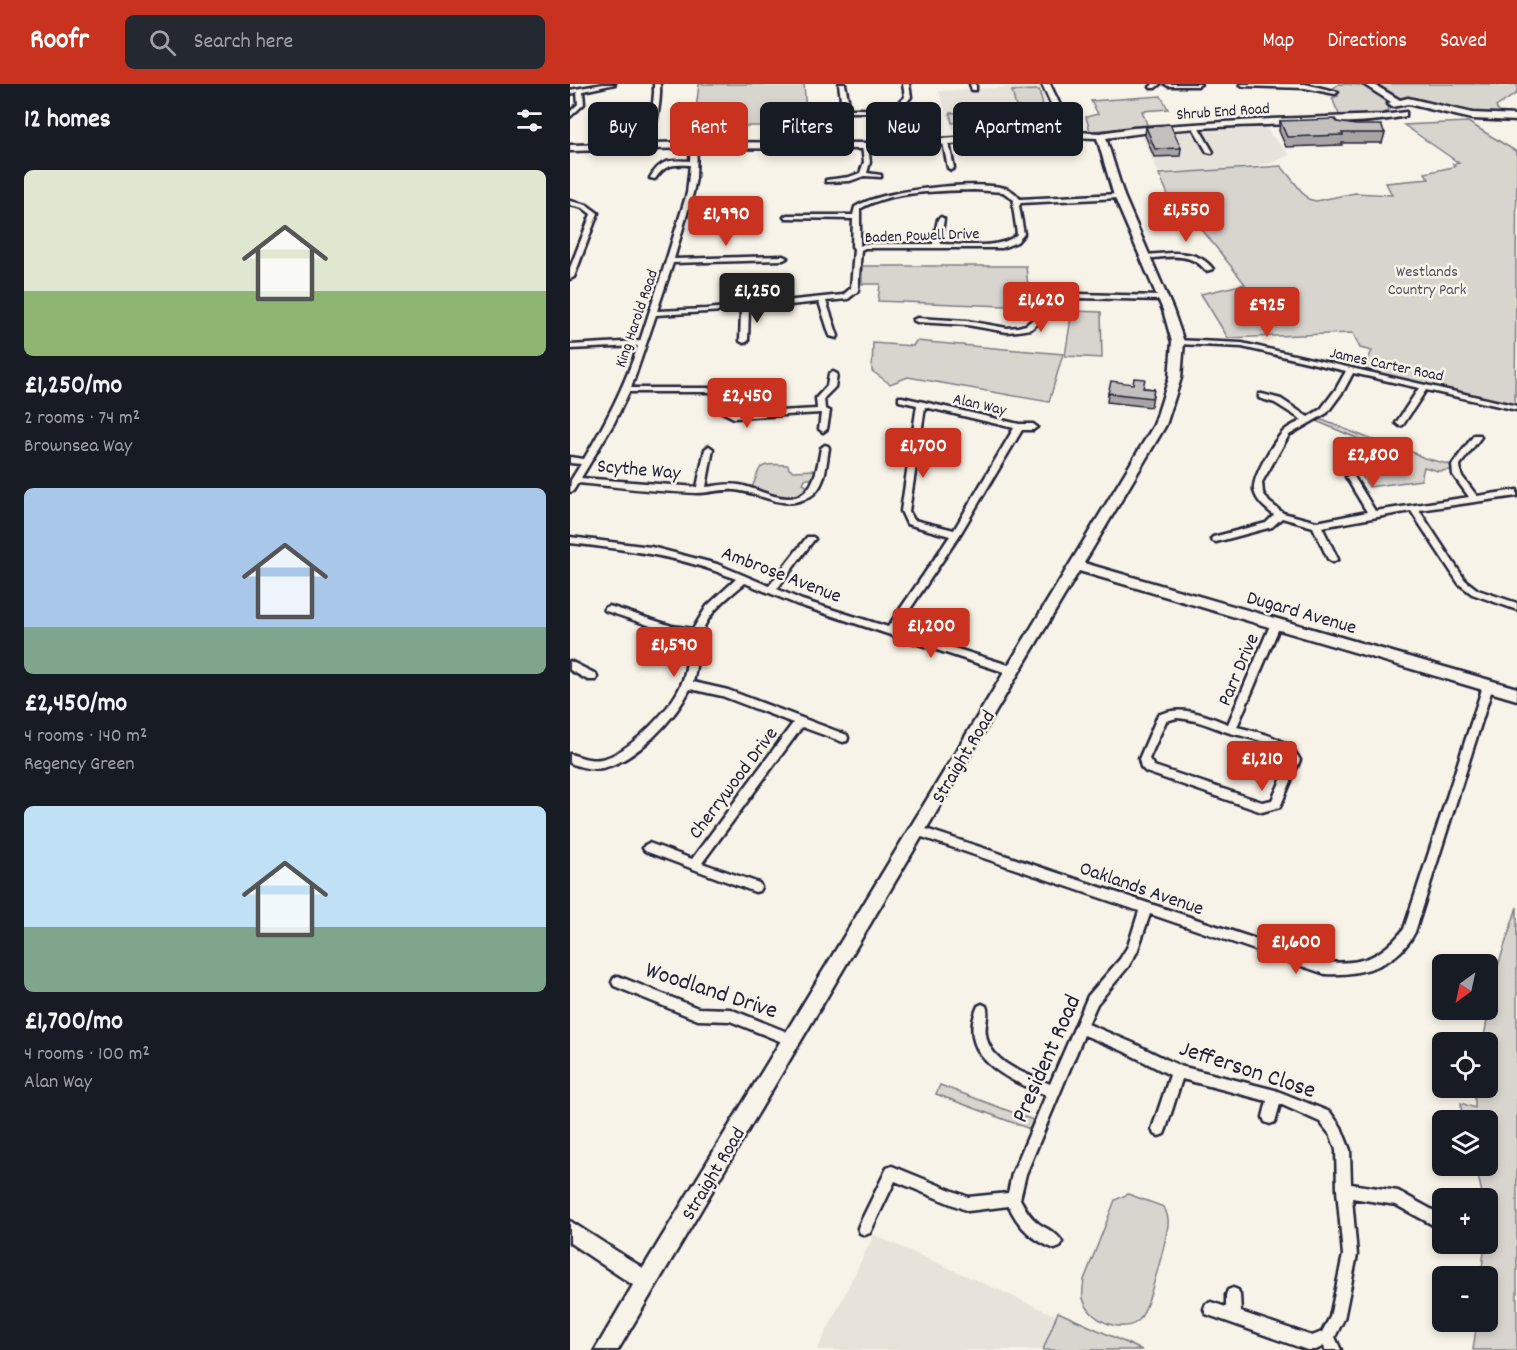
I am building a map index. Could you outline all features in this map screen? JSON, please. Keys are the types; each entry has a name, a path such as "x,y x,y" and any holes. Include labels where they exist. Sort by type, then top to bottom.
{"street":[{"path":"570,92 612,84"},
{"path":"657,84 657,102"},
{"path":"842,84 845,107 848,111 866,110"},
{"path":"903,102 908,96 906,84"},
{"path":"1046,84 1055,102"},
{"path":"1168,84 1198,84"},
{"path":"1243,84 1331,89"},
{"path":"1366,84 1392,103 1414,111 1516,119"},
{"path":"570,116 581,104 580,91"},
{"path":"1392,103 1408,101 1414,111"},
{"name":"Shrub End Road","path":"1375,118 1392,103"},
{"name":"Shrub End Road","path":"1083,135 1100,136 1195,126 1375,118 1414,111"},
{"path":"1195,126 1210,152"},
{"name":"Straight Road","path":"606,1350 1008,679 1011,670 1160,425 1175,378 1178,342 1168,309 1119,196 1104,142 1100,136"},
{"name":"Shrub End Road","path":"748,145 865,146 953,142"},
{"path":"946,143 951,168"},
{"path":"862,174 867,162 865,146"},
{"name":"Shrub End Road","path":"570,148 588,148"},
{"name":"King Harold Road","path":"573,484 626,390 654,313 690,193 694,156"},
{"path":"653,178 659,167 664,164 694,163"},
{"path":"828,181 850,179 862,174 879,176"},
{"path":"858,249 856,246 856,217 860,204 904,192 994,188 1013,194 1018,201 1119,196"},
{"name":"Baden Powell Drive","path":"654,313 845,297 855,289 858,249 864,246 1002,246 1015,241 1021,234 1018,201"},
{"path":"570,203 585,206 595,213 570,277"},
{"path":"787,217 856,217"},
{"path":"936,246 941,219"},
{"path":"1145,257 1189,255 1205,263 1209,269"},
{"path":"670,261 783,258"},
{"path":"917,320 967,322 1007,330 1018,329 1028,327 1063,299 1077,296 1161,297"},
{"path":"822,300 834,336"},
{"path":"744,341 745,307"},
{"name":"James Carter Road","path":"1178,342 1242,345 1517,408"},
{"path":"570,347 642,344"},
{"path":"1351,370 1324,411 1286,433 1258,482 1259,493 1266,504 1280,515 1317,525 1373,514 1517,493"},
{"path":"823,429 826,411 820,398 831,387 833,374"},
{"path":"1400,423 1424,386"},
{"path":"626,390 714,390 725,410 737,416 826,411"},
{"path":"1262,396 1278,401 1307,420"},
{"name":"Alan Way","path":"902,399 1019,427 1034,427"},
{"path":"921,405 905,511 910,522 956,534"},
{"path":"890,631 956,534 1019,427"},
{"path":"1475,499 1457,475 1456,465 1477,437"},
{"name":"Scythe Way","path":"573,484 701,490 735,487 772,500 800,498 808,494 817,483 825,448"},
{"name":"Scythe Way","path":"701,490 709,449"},
{"path":"570,460 586,462"},
{"path":"1350,477 1373,514"},
{"path":"1414,509 1462,582 1475,592 1517,607"},
{"path":"1216,539 1269,525 1280,515"},
{"path":"1317,525 1333,559"},
{"path":"771,590 810,539"},
{"name":"Ambrose Avenue","path":"570,540 680,556 714,566 799,602 1011,670"},
{"name":"Dugard Avenue","path":"1076,564 1517,694"},
{"path":"570,758 580,763 597,765 622,757 670,712 687,684 697,633 710,609 744,578"},
{"path":"609,609 672,629 697,633"},
{"name":"Parr Drive","path":"1231,729 1276,623"},
{"path":"570,665 592,677"},
{"path":"687,684 724,693 843,738"},
{"name":"Oaklands Avenue","path":"916,831 1324,969 1346,970 1365,966 1383,959 1398,947 1409,932 1488,686"},
{"name":"Parr Drive","path":"1168,714 1183,715 1231,729 1283,746 1294,755 1276,804 1262,807 1150,769 1145,764 1144,759 1162,718 1168,714"},
{"name":"Cherrywood Drive","path":"694,865 800,722"},
{"name":"Cherrywood Drive","path":"648,848 755,887"},
{"name":"President Road","path":"1013,1199 1019,1174 1092,1000 1124,963 1133,948 1146,909"},
{"name":"Woodland Drive","path":"618,982 698,1014 730,1015 792,1040"},
{"path":"982,1010 979,1036 987,1053 997,1064 1012,1074 1053,1091"},
{"name":"Jefferson Close","path":"1080,1028 1128,1047 1178,1072 1275,1096 1325,1117 1336,1132 1343,1150 1350,1255 1347,1281 1330,1344 1312,1344 1211,1309"},
{"path":"1160,1129 1178,1072"},
{"path":"1270,1117 1275,1096"},
{"path":"865,1228 892,1173 968,1204 1013,1199 1020,1215 1031,1229 1055,1242"},
{"path":"1344,1190 1398,1198 1432,1217"},
{"path":"570,1231 631,1273 646,1280"},
{"path":"1233,1294 1234,1316"}],"shaded area":[{"path":"1047,85 1055,102 953,102 952,129 939,91"},
{"path":"1264,127 1290,155 1269,164 1256,166 1215,171 1158,172 1141,134"},
{"path":"874,1235 1057,1316 1043,1350 817,1350"}],"green space":[{"path":"699,84 804,84 805,102 760,102 760,126 748,126 748,102 697,102"},
{"path":"1339,84 1362,86 1376,91 1386,102 1389,110 1380,115 1340,117 1332,98 1338,96 1333,93 1336,91 1332,89"},
{"path":"1370,84 1517,84 1517,93 1496,107 1500,114 1449,110 1416,104 1399,99"},
{"path":"1039,90 1042,102 1015,102 1012,91"},
{"path":"1161,96 1168,109 1142,111 1148,127 1090,131 1086,117 1098,114 1091,101"},
{"name":"Westlands Country Park","path":"1468,122 1517,152 1515,405 1363,370 1372,351 1360,348 1353,333 1228,338 1201,294 1245,284 1185,208 1174,208 1159,174 1281,166 1308,199 1316,201 1355,193 1392,195 1386,183 1429,179 1425,173 1453,167 1455,166 1453,164 1459,163 1404,125"},
{"path":"862,266 1026,266 1030,307 878,301 880,284 862,284"},
{"path":"1072,311 1101,312 1102,358 1065,356"},
{"path":"916,341 1063,354 1049,402 908,377 890,384 872,371 873,343 913,346"},
{"path":"733,387 771,390 767,411 739,413 733,411 726,403 721,390"},
{"path":"1317,418 1383,444 1406,449 1424,458 1452,465 1451,470 1438,471 1424,467 1421,480 1369,487 1360,473 1354,472 1364,469 1375,446 1314,420"},
{"path":"772,464 788,465 793,471 816,470 813,479 805,479 803,484 809,487 805,493 780,499 750,489 761,467"},
{"path":"1517,907 1517,1350 1473,1350 1476,1332 1498,1332 1498,1266 1482,1266 1484,1254 1498,1254 1498,1188 1481,1188 1478,1176 1498,1176 1498,1110 1461,1110 1461,1103 1475,1108 1475,1098 1498,1098 1498,1032 1485,1032 1487,1020 1498,1020 1498,966"},
{"path":"940,1085 1033,1120 1030,1129 936,1094"},
{"path":"1128,1194 1164,1207 1168,1222 1147,1305 1138,1321 1123,1326 1106,1323 1091,1312 1086,1306 1083,1291 1084,1280 1115,1200"},
{"path":"1058,1312 1142,1350 1043,1350"}],"building":[{"path":"1335,119 1337,122 1356,125 1381,125 1385,133 1287,137 1280,121"},
{"path":"1170,124 1181,148 1155,149 1146,127"},
{"path":"1134,378 1145,379 1143,388 1154,389 1152,398 1108,393 1111,381 1133,384"}]}
